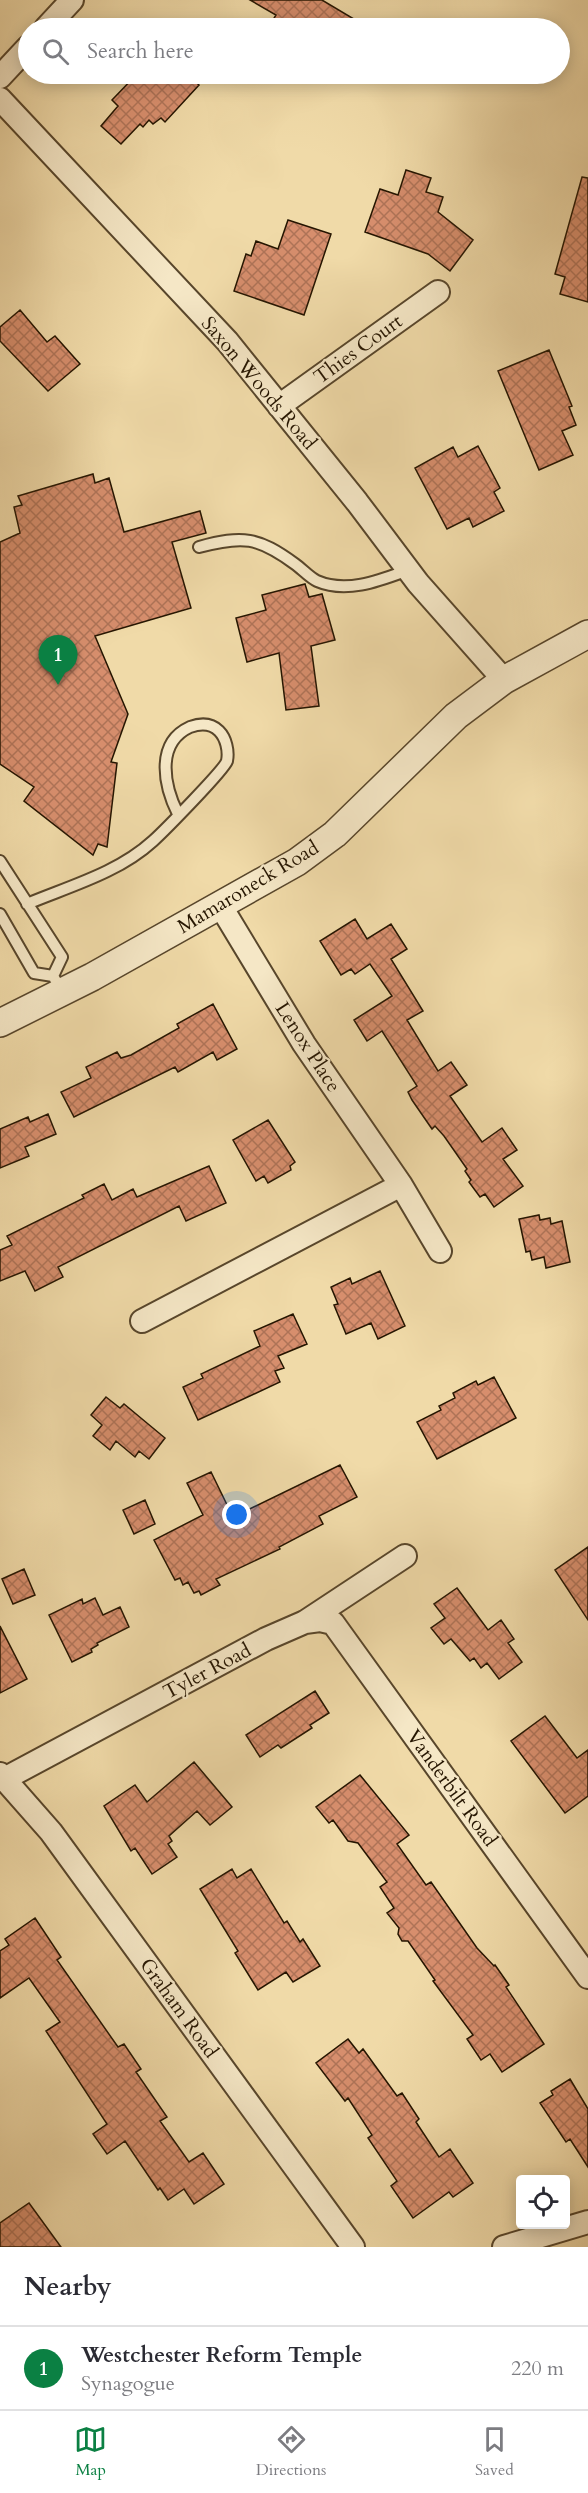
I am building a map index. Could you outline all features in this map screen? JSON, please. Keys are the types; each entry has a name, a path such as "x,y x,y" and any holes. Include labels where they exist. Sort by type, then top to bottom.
{"street":[{"path":"55,18 72,0"},
{"path":"0,77 18,57"},
{"name":"Saxon Woods Road","path":"0,99 227,341 357,502 408,570 504,680"},
{"name":"Thies Court","path":"279,406 438,292"},
{"name":"Mamaroneck Road","path":"0,1023 58,984 219,905 297,862 335,834 456,716 504,680 588,634"},
{"name":"Lenox Place","path":"219,905 304,1044 401,1185 440,1251"},
{"path":"142,1321 401,1185"},
{"name":"Tyler Road","path":"2,1776 266,1639 305,1622 405,1556"},
{"name":"Vanderbilt Road","path":"305,1622 320,1620 333,1623 588,1977"},
{"name":"Graham Road","path":"2,1776 51,1832 353,2247"},
{"path":"504,2247 588,2222"}],"lane":[{"path":"200,547 230,538 251,541 273,549 317,581 345,585 372,583 408,570"},
{"path":"27,904 113,869 152,842 214,779 227,762 227,746 221,733 211,725 197,724 182,731 171,741 165,775 178,814"},
{"path":"0,861 62,957 58,984 34,973 0,914"}],"building":[{"path":"250,0 322,0 352,18 274,18 276,15"},
{"path":"127,84 199,85 165,122 161,118 153,124 149,120 143,127 140,124 121,144 101,126 118,106 112,100"},
{"path":"406,170 431,178 426,192 443,197 438,212 473,240 450,271 428,254 365,232 380,189 398,195"},
{"path":"582,177 588,178 588,302 560,294 565,277 555,274"},
{"path":"288,220 331,234 304,315 234,291 246,254 251,256 256,241 278,249"},
{"path":"20,310 47,342 55,336 80,364 48,391 0,341 0,327"},
{"path":"549,350 572,406 569,407 576,425 562,431 573,455 539,470 498,371"},
{"path":"478,446 500,488 494,492 504,511 473,527 469,518 447,529 415,468 453,447 458,457"},
{"path":"93,474 95,483 109,478 124,532 200,511 206,533 172,542 191,608 95,636 128,714 111,762 117,763 107,847 98,844 93,855 24,801 34,787 0,764 0,542 20,533 14,507 22,505 18,496"},
{"path":"305,584 309,597 322,594 335,640 311,646 319,706 286,710 279,653 247,662 236,618 266,610 262,595"},
{"path":"355,919 367,939 391,924 407,949 391,959 423,1011 407,1020 438,1071 451,1062 467,1085 450,1096 482,1142 502,1128 517,1150 503,1159 523,1186 494,1207 485,1194 480,1197 469,1182 471,1180 465,1171 467,1169 444,1136 435,1126 432,1129 412,1100 408,1092 417,1086 382,1031 367,1041 354,1020 392,996 370,964 355,974 351,969 341,975 320,941"},
{"path":"213,1004 237,1049 217,1060 213,1052 178,1072 175,1067 74,1117 61,1092 91,1078 86,1067 117,1052 121,1058 131,1055 179,1028 177,1024"},
{"path":"48,1114 56,1134 25,1147 29,1156 0,1168 0,1129 28,1117 30,1122"},
{"path":"268,1120 295,1162 290,1166 291,1170 268,1183 264,1176 256,1181 233,1140"},
{"path":"209,1166 226,1203 186,1221 179,1206 58,1267 63,1277 35,1291 25,1271 0,1281 0,1250 12,1245 7,1236 84,1198 82,1195 104,1184 112,1200 133,1189 137,1197"},
{"path":"539,1215 540,1220 550,1218 551,1224 562,1221 570,1262 546,1268 544,1257 532,1260 530,1251 526,1252 519,1219"},
{"path":"380,1271 405,1326 378,1339 371,1323 346,1334 334,1305 338,1304 331,1287 350,1278 352,1284"},
{"path":"293,1314 307,1344 278,1356 284,1368 275,1371 280,1382 198,1420 183,1387 203,1378 201,1374 260,1346 254,1331"},
{"path":"494,1377 516,1418 437,1459 417,1422 441,1410 439,1406 455,1398 453,1393 476,1381 478,1385"},
{"path":"106,1397 120,1408 124,1404 165,1438 149,1459 139,1451 135,1457 116,1441 110,1450 93,1436 102,1425 91,1415"},
{"path":"340,1465 357,1497 319,1516 323,1524 279,1547 280,1549 216,1579 220,1585 201,1595 199,1591 194,1593 188,1582 183,1585 180,1578 175,1580 154,1540 203,1515 187,1483 211,1472 233,1517"},
{"path":"145,1500 155,1524 134,1534 123,1510"},
{"path":"588,1547 588,1620 555,1570"},
{"path":"24,1569 35,1595 13,1604 2,1579"},
{"path":"457,1588 488,1630 501,1620 514,1639 508,1643 522,1662 499,1679 487,1663 481,1668 474,1658 470,1661 451,1639 444,1644 431,1628 445,1618 434,1604"},
{"path":"95,1598 103,1615 120,1607 129,1627 97,1643 98,1645 91,1649 92,1652 72,1662 49,1615 82,1599 83,1604"},
{"path":"0,1626 27,1679 0,1693"},
{"path":"315,1691 329,1713 310,1725 312,1728 281,1748 278,1745 260,1757 246,1735"},
{"path":"545,1716 577,1758 588,1750 588,1796 565,1813 511,1741"},
{"path":"194,1762 232,1807 210,1825 197,1811 169,1836 172,1841 168,1844 177,1857 152,1874 135,1848 131,1851 104,1806 135,1785 147,1802"},
{"path":"360,1775 409,1835 397,1844 426,1885 431,1882 477,1948 495,1965 509,1985 506,1987 544,2044 502,2072 490,2054 481,2060 467,2039 473,2035 433,1981 435,1980 408,1941 402,1941 398,1934 399,1928 387,1913 394,1908 380,1887 387,1882 358,1843 348,1841 333,1820 329,1823 316,1807"},
{"path":"232,1869 237,1878 251,1869 284,1923 287,1921 300,1942 303,1939 320,1966 293,1982 286,1972 258,1990 235,1953 238,1951 200,1889"},
{"path":"35,1918 61,1957 57,1960 118,2047 124,2044 141,2069 136,2072 167,2117 160,2121 189,2162 203,2153 224,2184 194,2204 184,2189 168,2200 160,2188 158,2190 125,2141 107,2154 93,2134 107,2124 46,2031 60,2022 29,1978 0,1998 0,1951 9,1945 5,1939"},
{"path":"348,2039 359,2053 363,2049 397,2096 402,2093 419,2119 416,2122 439,2157 450,2149 473,2183 453,2197 449,2192 413,2218 391,2186 397,2181 368,2138 372,2135 348,2098 345,2101 316,2063"},
{"path":"570,2079 588,2109 588,2167 570,2139 566,2142 540,2103 553,2095 551,2091"},
{"path":"29,2203 61,2247 0,2247 0,2223"}],"place":[{"name":"Westchester Reform Temple","path":"58,685"}]}
